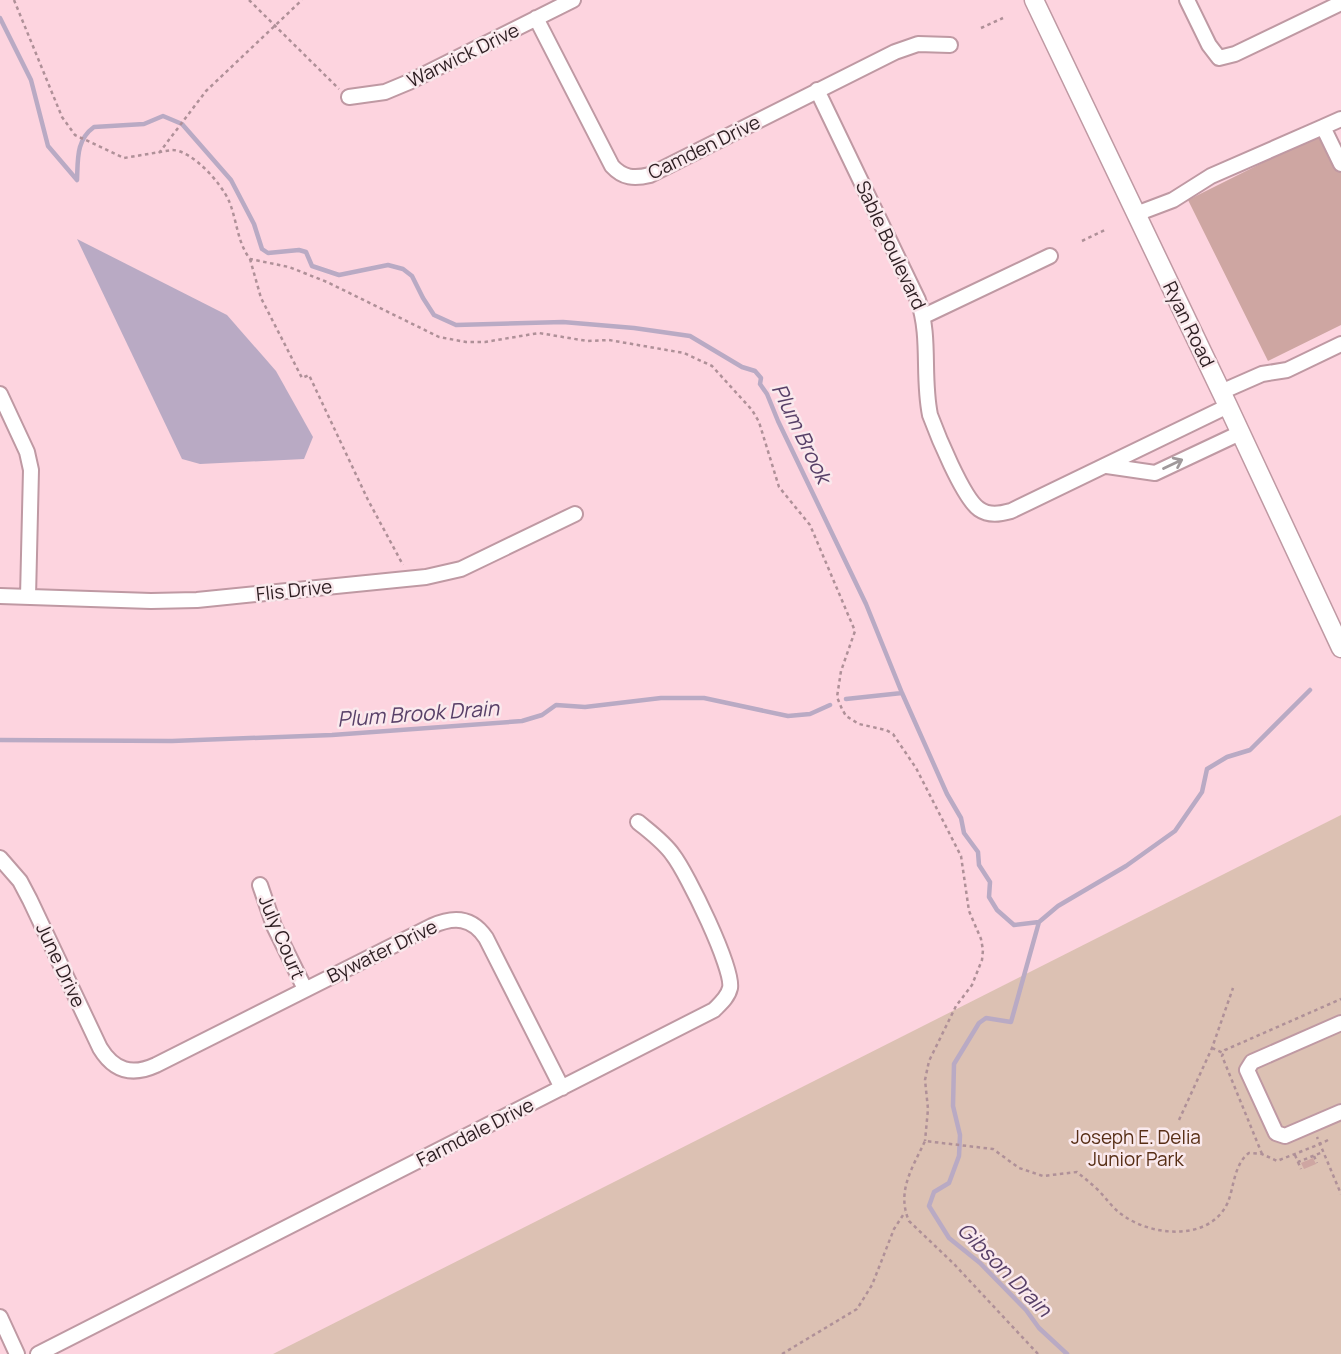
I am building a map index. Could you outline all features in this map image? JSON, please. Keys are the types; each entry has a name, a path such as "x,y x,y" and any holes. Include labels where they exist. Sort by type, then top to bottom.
{"main road":[{"name":"Ryan Road","path":"1034,0 1341,648"}],"street":[{"name":"Warwick Drive","path":"349,97 385,92 409,82 573,0"},
{"path":"1186,0 1209,45 1219,58 1235,54 1341,4"},
{"name":"Camden Drive","path":"536,18 612,166 626,177 639,178 650,175 905,48 918,44 950,45"},
{"name":"Sable Boulevard","path":"817,90 924,316 930,415 966,494 979,509 1000,514 1011,511 1107,466 1225,399 1262,374 1287,370 1341,344"},
{"path":"1136,214 1173,200 1211,176 1341,119"},
{"path":"1323,127 1341,164"},
{"path":"924,316 1049,257"},
{"path":"0,394 27,452 31,470 28,597"},
{"path":"1107,466 1155,472 1240,433"},
{"name":"Flis Drive","path":"0,596 185,601 404,580 461,569 575,514"},
{"name":"Farmdale Drive","path":"38,1354 705,1015 724,1000 730,989 729,968 680,865 662,843 638,822"},
{"name":"June Drive","path":"0,858 20,881 100,1048 114,1066 123,1070"},
{"name":"July Court","path":"260,885 274,926 305,989"},
{"name":"Bywater Drive","path":"123,1070 144,1070 156,1065 443,921 464,920 480,930 486,938 562,1088"},
{"path":"1341,1023 1252,1062 1247,1070 1276,1133 1285,1136 1341,1112"},
{"path":"0,1317 18,1354"}],"path":[{"path":"14,0 62,117 75,135 124,158 179,150 192,157 213,178 228,200 261,298 302,378 309,375 368,499 402,562 404,580"},
{"path":"249,0 326,78 349,97"},
{"path":"159,153 206,91 302,0"},
{"path":"981,28 1003,18"},
{"path":"1082,241 1105,230"},
{"path":"250,259 289,267 327,282 439,337 485,342 539,332 587,341 609,340 684,353 712,366 752,410 759,422 779,487 810,525 855,631 841,671 838,697 842,709 846,716 859,724 893,734 916,768 961,856 969,911 981,939 982,960 972,985 956,1006 929,1061 925,1080 928,1109 925,1141 910,1170 904,1189 905,1212 915,1229 954,1264 1038,1354"},
{"path":"1179,1120 1212,1048 1233,988"},
{"path":"1212,1048 1223,1053"},
{"path":"925,1141 970,1144 993,1149 1020,1168 1043,1176 1077,1172 1127,1219 1172,1232 1198,1230 1214,1220 1227,1205 1241,1161 1249,1153 1262,1154 1277,1161 1328,1140"},
{"path":"1320,1144 1341,1194"},
{"path":"1298,1162 1323,1152"},
{"path":"1295,1154 1301,1169"},
{"path":"1314,1156 1317,1163"},
{"path":"782,1354 857,1309 872,1285 894,1229 905,1212"}],"green space":[{"name":"Joseph E. Delia Junior Park","path":"1341,815 1341,1354 273,1354"}],"shaded area":[{"path":"77,239 227,315 276,371 313,437 304,459 200,464 182,459"}],"building":[{"path":"1324,132 1341,167 1341,325 1268,361 1188,200"},
{"path":"1313,1158 1316,1164 1304,1169 1301,1163"}],"waterway":[{"name":"Plum Brook","path":"0,18 31,80 48,146 77,180 81,144 94,127 144,124 163,116 182,124 231,180 254,224 262,249 268,253 299,250 306,252 312,266 339,275 388,265 403,269 412,276 434,315 456,325 563,322 690,336 742,367 755,371 761,378 760,384 866,604 902,693 947,794 961,818 964,833 978,852 979,865 990,882 989,897 997,910 1014,925 1039,922 1058,906 1126,866 1175,831 1202,792 1207,769 1227,757 1250,750 1310,690"},
{"name":"Plum Brook Drain","path":"846,699 902,693"},
{"name":"Plum Brook Drain","path":"0,740 172,741 332,735 522,721 542,715 556,705 585,707 661,698 704,698 788,716 810,714 830,705"},
{"name":"Gibson Drain","path":"1039,922 1011,1022 986,1018 979,1023 954,1064 953,1106 960,1135 959,1156 949,1183 934,1192 929,1206 949,1238 980,1263 1026,1310 1039,1328 1067,1354"}]}
